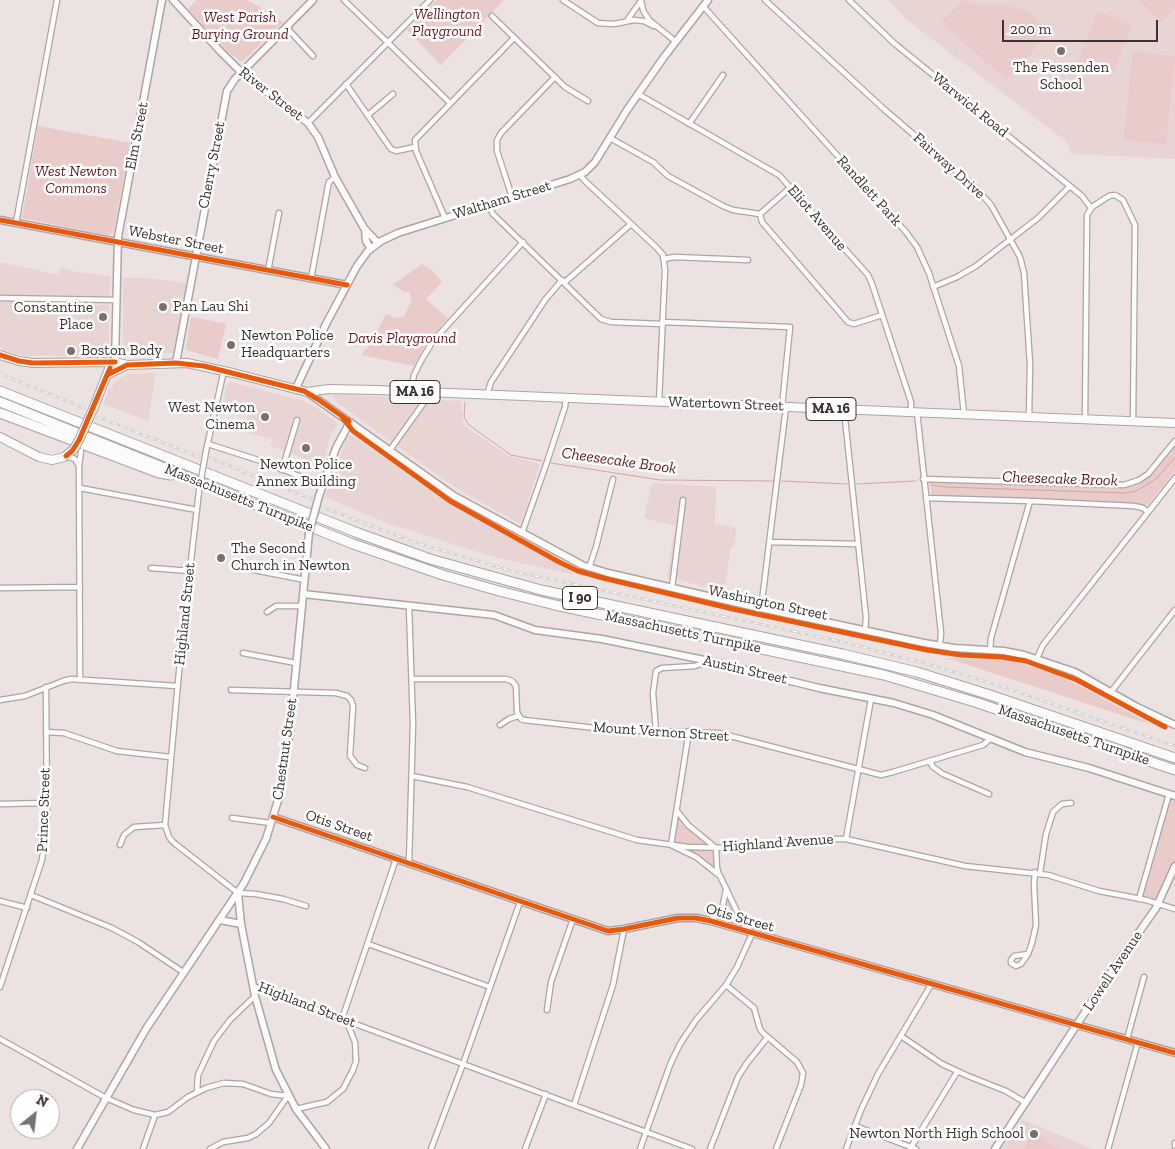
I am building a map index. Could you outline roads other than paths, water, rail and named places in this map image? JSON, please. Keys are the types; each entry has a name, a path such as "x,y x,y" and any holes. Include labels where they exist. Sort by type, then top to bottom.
{"highway":[{"name":"Massachusetts Turnpike","path":"0,391 358,533 439,562 541,590 842,654 907,670 972,689 1175,758"},
{"name":"Massachusetts Turnpike","path":"0,402 371,551 472,584 555,604 884,675 975,702 1175,770"},
{"path":"0,413 159,473 194,480"}],"main road":[{"name":"Elm Street","path":"115,362 118,242 162,0"},
{"name":"River Street","path":"173,0 242,72 308,123 318,137 335,177 364,228 378,243"},
{"name":"Cherry Street","path":"176,363 226,94 232,81 313,0"},
{"name":"Waltham Street","path":"296,388 312,350 346,285 361,260 371,249 378,243 401,232 580,175 593,165 638,94 675,41 705,3"},
{"name":"Webster Street","path":"0,220 346,285"},
{"name":"River Street","path":"364,228 366,241 371,249"},
{"name":"Washington Street","path":"0,355 33,363 115,362 127,365 176,363 224,370 296,388 307,392 454,496 589,568 761,609 940,646 1011,652 1036,658 1071,670 1175,725"},
{"path":"0,438 46,459 56,460 66,456 78,447 107,375 115,362"},
{"name":"Washington Street","path":"107,375 127,365"},
{"name":"Watertown Street","path":"307,392 329,389 427,392 1175,423"},
{"name":"Chestnut Street","path":"77,1149 146,1029 238,893 254,866 272,820 282,778 293,693 309,533 322,485 341,436 350,422"},
{"name":"Austin Street","path":"303,594 494,616 545,632 590,637 709,661 894,703 934,715 1037,756 1089,768 1172,795"},
{"name":"Otis Street","path":"272,820 409,863 608,931 678,918 696,918 1175,1053"},
{"name":"Lowell Avenue","path":"995,1149 1159,904 1175,866"},
{"name":"Highland Street","path":"238,893 241,924 253,986"},
{"path":"220,920 241,924"},
{"path":"253,986 273,1062 288,1096 326,1149"}],"street":[{"path":"16,223 57,0"},
{"path":"344,0 450,104"},
{"path":"308,123 430,0"},
{"path":"563,0 598,23 614,24 640,20 654,26 675,41"},
{"path":"626,21 634,13 641,0"},
{"path":"641,0 645,14 654,26"},
{"name":"Fairway Drive","path":"765,0 885,110 979,191 991,205 1021,261 1025,277 1030,364 1029,416"},
{"name":"Warwick Road","path":"849,0 897,46 1070,186 1091,208"},
{"name":"Randlett Park","path":"705,3 906,232 922,256 959,368 964,414"},
{"path":"492,16 567,88 588,101"},
{"path":"286,27 313,56"},
{"path":"445,218 415,147 415,142 417,137 514,38"},
{"path":"690,124 723,75"},
{"path":"512,197 496,148 497,140 501,133 555,77"},
{"path":"346,84 390,149 396,151 415,147"},
{"path":"368,115 393,94"},
{"name":"Eliot Avenue","path":"638,94 781,177 869,277 914,412 926,498 941,633 940,646"},
{"path":"610,138 653,162 668,176 733,210 760,214 791,188"},
{"path":"580,175 659,250 664,259 659,402"},
{"path":"311,279 328,186 329,182 335,177"},
{"path":"933,287 968,271 1038,218 1070,186"},
{"path":"1085,419 1087,217 1091,208 1109,196 1118,195 1123,200 1135,225 1133,421"},
{"path":"488,205 493,214 604,320 611,322 790,327 784,407 761,609"},
{"path":"268,271 279,213"},
{"path":"760,214 762,222 848,322 854,324 882,315"},
{"path":"487,395 489,385 545,300 564,281 631,224"},
{"path":"410,392 413,377 420,361 435,339 523,242"},
{"path":"664,259 674,257 748,260"},
{"path":"0,298 116,300"},
{"name":"Highland Street","path":"165,825 177,686 199,491 224,370"},
{"path":"390,450 425,401 427,392"},
{"path":"522,533 565,408 566,398"},
{"path":"844,409 866,631"},
{"path":"282,470 297,420"},
{"path":"923,478 1124,484 1139,480 1148,474 1175,441"},
{"path":"208,444 322,485"},
{"path":"78,447 80,488 80,680"},
{"path":"66,456 74,459 79,466"},
{"path":"1036,658 1043,645 1175,478"},
{"path":"589,568 596,547 612,479"},
{"path":"80,488 197,510"},
{"path":"926,498 1030,500 1134,506 1143,508 1148,512"},
{"path":"672,588 683,500"},
{"path":"990,650 990,640 1030,500"},
{"path":"770,542 858,544"},
{"path":"151,568 190,571"},
{"path":"254,570 305,580"},
{"path":"0,588 80,587"},
{"path":"267,612 276,606 302,606"},
{"path":"409,607 413,729 409,863"},
{"path":"1111,692 1175,610"},
{"path":"243,653 296,663"},
{"path":"656,732 653,693 656,671 662,668 695,666 709,661"},
{"path":"412,679 510,680 516,686 518,716 500,725"},
{"path":"0,700 25,696 63,680 177,686"},
{"name":"Prince Street","path":"0,987 42,860 46,834 46,687"},
{"path":"231,690 342,693 351,700 353,706 350,756 357,765 365,768"},
{"path":"846,839 871,699"},
{"name":"Mount Vernon Street","path":"518,716 524,720 612,730 689,731 728,734 874,774 886,774 930,762 984,745 991,738"},
{"path":"689,731 671,845 696,857 720,876"},
{"path":"46,732 64,733 117,751 170,757"},
{"path":"930,762 933,767 944,774 989,794"},
{"name":"Highland Avenue","path":"412,776 472,788 627,838 671,845 716,848 740,848 846,839 965,866 1037,873 1061,878 1099,891 1175,909"},
{"path":"1139,899 1172,795"},
{"path":"0,804 46,803"},
{"path":"1028,954 1036,925 1034,884 1046,834 1053,812 1062,804 1071,804"},
{"path":"640,1149 670,1065 680,1044 696,1020 726,985 752,934 742,922 720,876 717,868 716,848 683,820 677,809"},
{"path":"232,818 272,820"},
{"path":"120,845 124,834 134,828 165,825 169,837 178,847 238,893 283,899 306,906"},
{"path":"296,1109 327,1102 344,1089 349,1080 356,1061 356,1051 352,1033 342,1019 396,859"},
{"path":"711,922 722,909 726,889"},
{"path":"31,895 112,928 138,942 183,972"},
{"path":"0,902 27,908"},
{"path":"431,1149 520,902"},
{"path":"547,1010 551,982 573,919"},
{"path":"574,1105 613,986 624,929"},
{"path":"368,944 490,987"},
{"path":"1127,1039 1144,978"},
{"path":"726,985 754,1008 760,1029 796,1062 803,1073 801,1085 776,1149"},
{"path":"846,1149 878,1074 931,985"},
{"name":"Highland Street","path":"253,986 692,1149"},
{"path":"197,1092 198,1075 214,1041 230,1020 255,996"},
{"path":"901,1036 942,1064 957,1072 1006,1091 1026,1103"},
{"path":"710,1149 738,1077 768,1038"},
{"path":"0,1040 106,1098 134,1110 156,1116 168,1112 197,1092 216,1085 233,1083 252,1086 271,1094 288,1096 269,1123 256,1134 248,1138 223,1142 210,1149"},
{"path":"1108,1149 1138,1042"},
{"path":"855,1126 912,1148 957,1072"},
{"path":"525,1149 546,1094"},
{"path":"143,1149 156,1116"}],"waterway":[{"name":"Cheesecake Brook","path":"465,402 464,417 469,425 511,455 542,461"},
{"name":"Cheesecake Brook","path":"932,485 1125,493 1136,491 1156,479 1175,457"},
{"name":"Cheesecake Brook","path":"551,463 660,480 774,481"},
{"name":"Cheesecake Brook","path":"782,481 847,484"},
{"name":"Cheesecake Brook","path":"857,484 916,481"}],"railway":[{"path":"0,374 84,408"},
{"path":"98,417 199,457"},
{"path":"210,458 311,499"},
{"path":"322,507 417,543 508,570 843,642 931,665 1000,686 1175,746"}],"place":[{"name":"The Fessenden School","path":"1061,51"},
{"name":"Pan Lau Shi","path":"163,307"},
{"name":"Constantine Place","path":"103,317"},
{"name":"Newton Police Headquarters","path":"231,345"},
{"name":"Boston Body","path":"71,351"},
{"name":"West Newton Cinema","path":"265,417"},
{"name":"Newton Police Annex Building","path":"306,448"},
{"name":"The Second Church in Newton","path":"221,558"},
{"name":"Newton North High School","path":"1034,1134"}],"park label":[{"name":"Wellington Playground","path":"447,24"},
{"name":"West Parish Burying Ground","path":"240,26"},
{"name":"West Newton Commons","path":"76,180"},
{"name":"Davis Playground","path":"402,339"}]}
